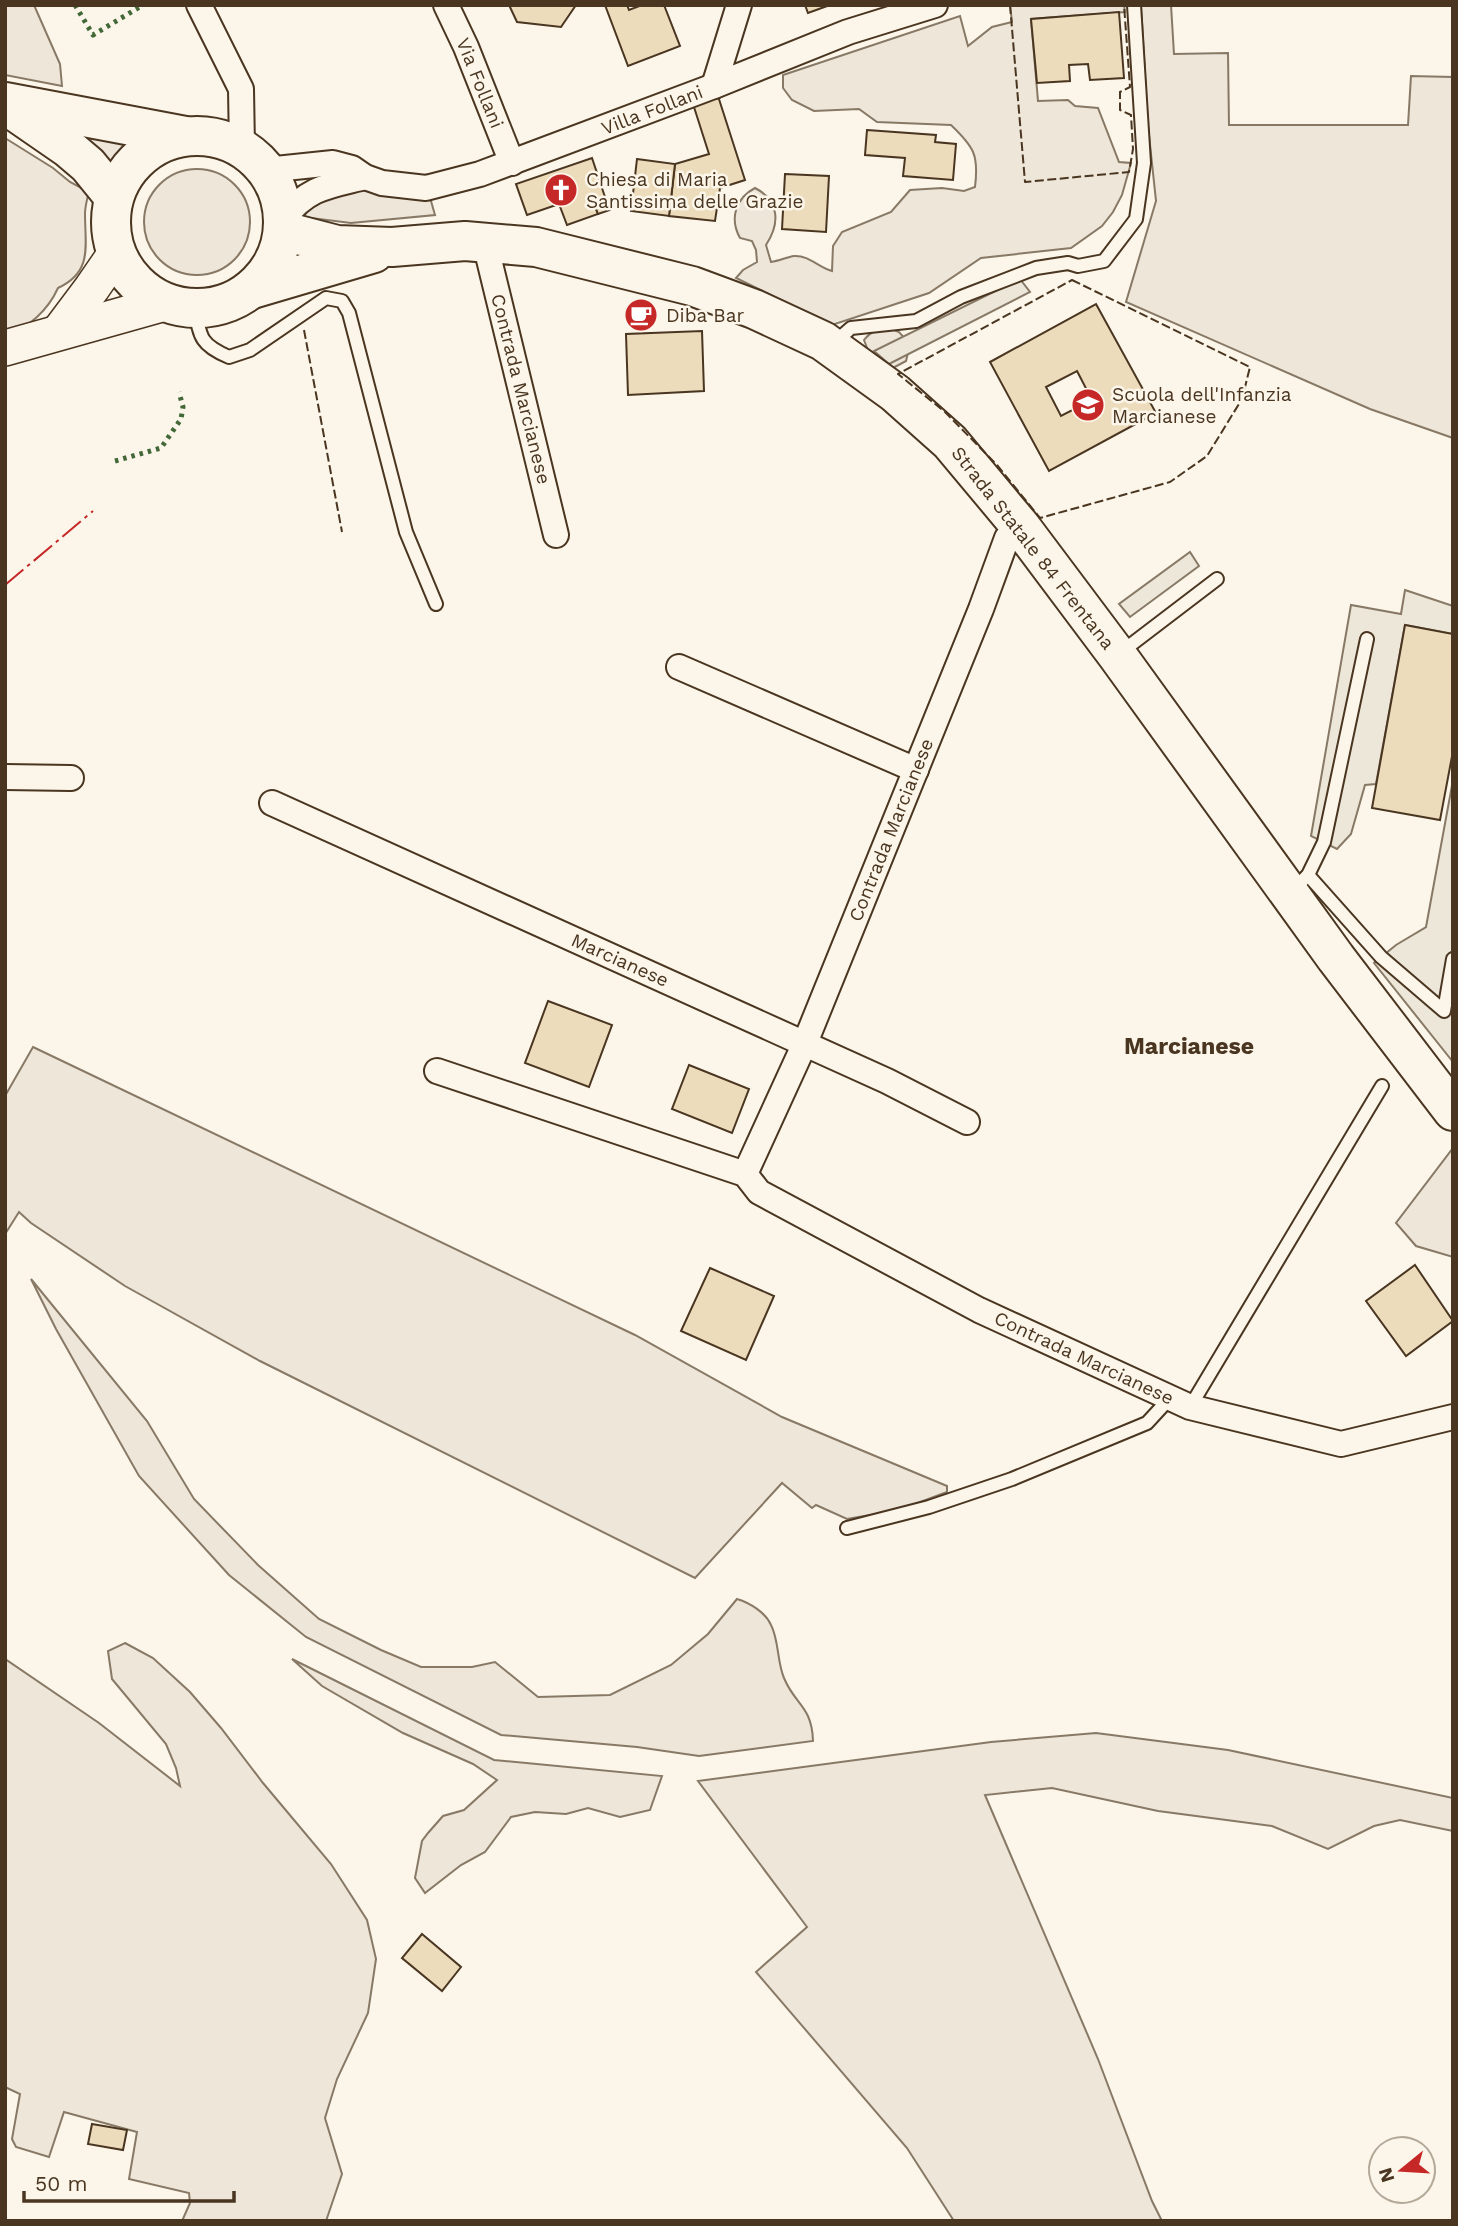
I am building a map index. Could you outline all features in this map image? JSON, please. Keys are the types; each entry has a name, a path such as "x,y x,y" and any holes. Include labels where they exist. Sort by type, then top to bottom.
{"main road":[{"path":"5,104 185,136 214,137 254,159 279,192 283,225 278,253 268,273 252,289 225,304 180,306 144,291 127,274 116,253 110,225 114,197 124,174 140,156 161,143 185,136"},
{"path":"5,104 88,165 114,197"},
{"name":"Strada Statale 84 Frentana","path":"283,225 337,245 393,247 465,241 536,247 692,286 754,309 823,341 894,393 950,442 1021,527 1117,655 1299,884 1453,1111"},
{"name":"Strada Statale 84 Frentana","path":"252,289 393,247"}],"street":[{"path":"199,5 241,89 254,159"},
{"name":"Via Follani","path":"446,5 466,47 512,163"},
{"path":"713,86 738,5"},
{"name":"Villa Follani","path":"254,159 333,163 352,168 365,177 382,183 426,188 512,163 848,32 935,5"},
{"name":"Villa Follani","path":"283,225 296,202 315,190 365,177"},
{"name":"Contrada Marcianese","path":"485,243 556,535"},
{"path":"59,332 116,253"},
{"path":"5,348 59,332 180,306"},
{"name":"Contrada Marcianese","path":"745,1174 805,1044 1007,538 1021,527"},
{"path":"679,667 916,770"},
{"path":"5,777 71,778"},
{"name":"Marcianese","path":"272,803 887,1081 967,1122"},
{"name":"Contrada Marcianese","path":"437,1070 745,1174 759,1192 979,1310 1180,1403 1341,1444 1453,1417"}],"lane":[{"path":"830,347 851,328 916,321 961,297 1036,268 1068,263 1078,266 1104,261 1136,219 1144,163 1134,5"},
{"path":"180,306 209,349 229,357 250,350 326,298 342,301 349,313 406,532 436,604"},
{"path":"1117,655 1217,579"},
{"path":"1367,639 1324,842 1299,884 1444,1011 1453,959"},
{"path":"847,1528 929,1507 1012,1479 1147,1423 1180,1403 1382,1086"}],"shaded area":[{"path":"5,5 34,5 60,64 62,86 5,75"},
{"path":"1010,5 1124,5 1125,12 1031,19 1038,101 1068,100 1075,106 1098,108 1119,162 1131,163 1122,195 1102,226 1071,248 981,258 929,293 832,325 736,278 743,270 757,262 752,241 740,238 735,223 739,203 755,188 769,199 775,214 774,229 766,245 771,262 799,256 832,271 833,246 842,232 891,212 910,190 942,188 964,191 975,187 976,167 973,152 951,125 877,122 859,109 814,111 792,100 783,88 783,75 960,16 968,46 992,27 1012,22"},
{"path":"1141,5 1171,5 1174,54 1228,53 1229,125 1408,125 1411,76 1453,77 1453,438 1370,409 1126,302 1156,201 1148,126"},
{"path":"36,111 129,143 108,167"},
{"path":"5,138 89,192 85,209 86,247 82,266 69,282 58,288 37,317 5,336"},
{"path":"197,169 217,173 234,185 246,202 250,222 246,242 234,259 217,271 197,275 177,271 160,259 148,242 144,222 148,202 160,185 177,173"},
{"path":"364,188 429,194 435,215 351,223 303,217 319,196"},
{"path":"1020,279 1030,292 889,364 874,351"},
{"path":"889,328 899,332 910,344 906,361 891,369 869,353 864,340 875,331"},
{"path":"1190,552 1199,566 1130,617 1119,604"},
{"path":"1405,590 1453,606 1453,634 1405,625 1376,784 1365,785 1351,834 1337,849 1311,836 1351,605 1401,614"},
{"path":"1453,780 1453,1062 1374,963 1396,945 1426,927"},
{"path":"33,1047 635,1335 782,1417 947,1486 947,1492 899,1510 847,1519 816,1505 812,1508 782,1483 695,1578 260,1361 125,1286 31,1223 19,1212 7,1231 5,1096"},
{"path":"1453,1148 1453,1257 1416,1246 1396,1223"},
{"path":"31,1279 147,1421 194,1499 258,1565 319,1619 421,1667 472,1667 495,1662 538,1697 610,1695 671,1665 708,1634 737,1599 757,1609 771,1625 784,1678 810,1720 813,1741 699,1756 637,1747 501,1735 306,1637 229,1575 139,1476 56,1329"},
{"path":"125,1643 153,1658 190,1692 331,1864 367,1920 376,1959 368,2013 337,2079 325,2118 342,2174 326,2221 182,2221 190,2203 189,2193 129,2179 137,2132 64,2112 49,2157 16,2147 12,2139 20,2094 5,2087 5,1659 99,1723 180,1786 166,1744 112,1679 108,1651"},
{"path":"292,1659 494,1760 662,1776 650,1810 620,1817 588,1808 566,1814 535,1812 511,1817 485,1852 461,1865 425,1893 415,1878 422,1841 443,1816 464,1810 497,1780 473,1764 403,1733 322,1686"},
{"path":"1096,1733 1228,1750 1453,1798 1453,1831 1400,1820 1374,1826 1328,1849 1272,1826 1158,1811 1052,1788 985,1795 1098,2059 1162,2221 954,2221 907,2148 756,1972 807,1927 698,1781 991,1742"}],"building":[{"path":"509,5 576,5 561,27 517,22"},
{"path":"605,5 627,5 629,10 642,5 664,5 680,46 628,66"},
{"path":"805,5 830,5 808,13"},
{"path":"1119,12 1124,78 1090,80 1088,64 1069,65 1070,81 1037,83 1031,19"},
{"path":"718,96 745,180 720,188 715,221 669,216 675,164 709,154 693,104"},
{"path":"867,130 936,135 935,142 956,144 953,180 903,176 905,158 865,155"},
{"name":"Chiesa di Maria Santissima delle Grazie","path":"592,158 605,197 593,201 598,214 567,225 559,204 527,215 516,184"},
{"path":"637,159 675,164 669,216 631,211"},
{"path":"785,174 829,176 826,232 782,229"},
{"path":"605,197 610,210 598,214 593,201"},
{"path":"1096,304 1156,413 1049,471 990,362","holes":["1077,371 1092,400 1061,416 1046,387"]},
{"path":"702,331 704,391 628,395 626,334"},
{"path":"1405,625 1453,634 1453,751 1440,820 1372,808"},
{"path":"548,1001 612,1025 589,1087 525,1063"},
{"path":"689,1065 749,1089 732,1133 672,1109"},
{"path":"1415,1265 1453,1321 1406,1356 1366,1301"},
{"path":"710,1268 774,1296 746,1360 681,1331"},
{"path":"422,1934 461,1967 442,1991 402,1958"},
{"path":"92,2124 127,2130 123,2150 88,2144"}],"hedge":[{"path":"75,5 93,35 143,5"},
{"path":"115,461 161,448 181,419 183,407 179,392"}],"fence":[{"path":"1010,5 1025,182 1129,172 1133,149 1131,115 1120,110 1120,92 1130,87 1124,5"},
{"path":"1072,280 1250,367 1242,399 1207,456 1170,482 1040,518 997,465 945,412 898,374 1072,280"},
{"path":"304,330 342,532"}],"power":[{"path":"5,585 93,511"}],"place":[{"name":"Chiesa di Maria Santissima delle Grazie","path":"561,190"},
{"name":"Diba Bar","path":"641,315"},
{"name":"Scuola dell'Infanzia Marcianese","path":"1088,405"}],"district":[{"name":"Marcianese","path":"1189,1046"}]}
